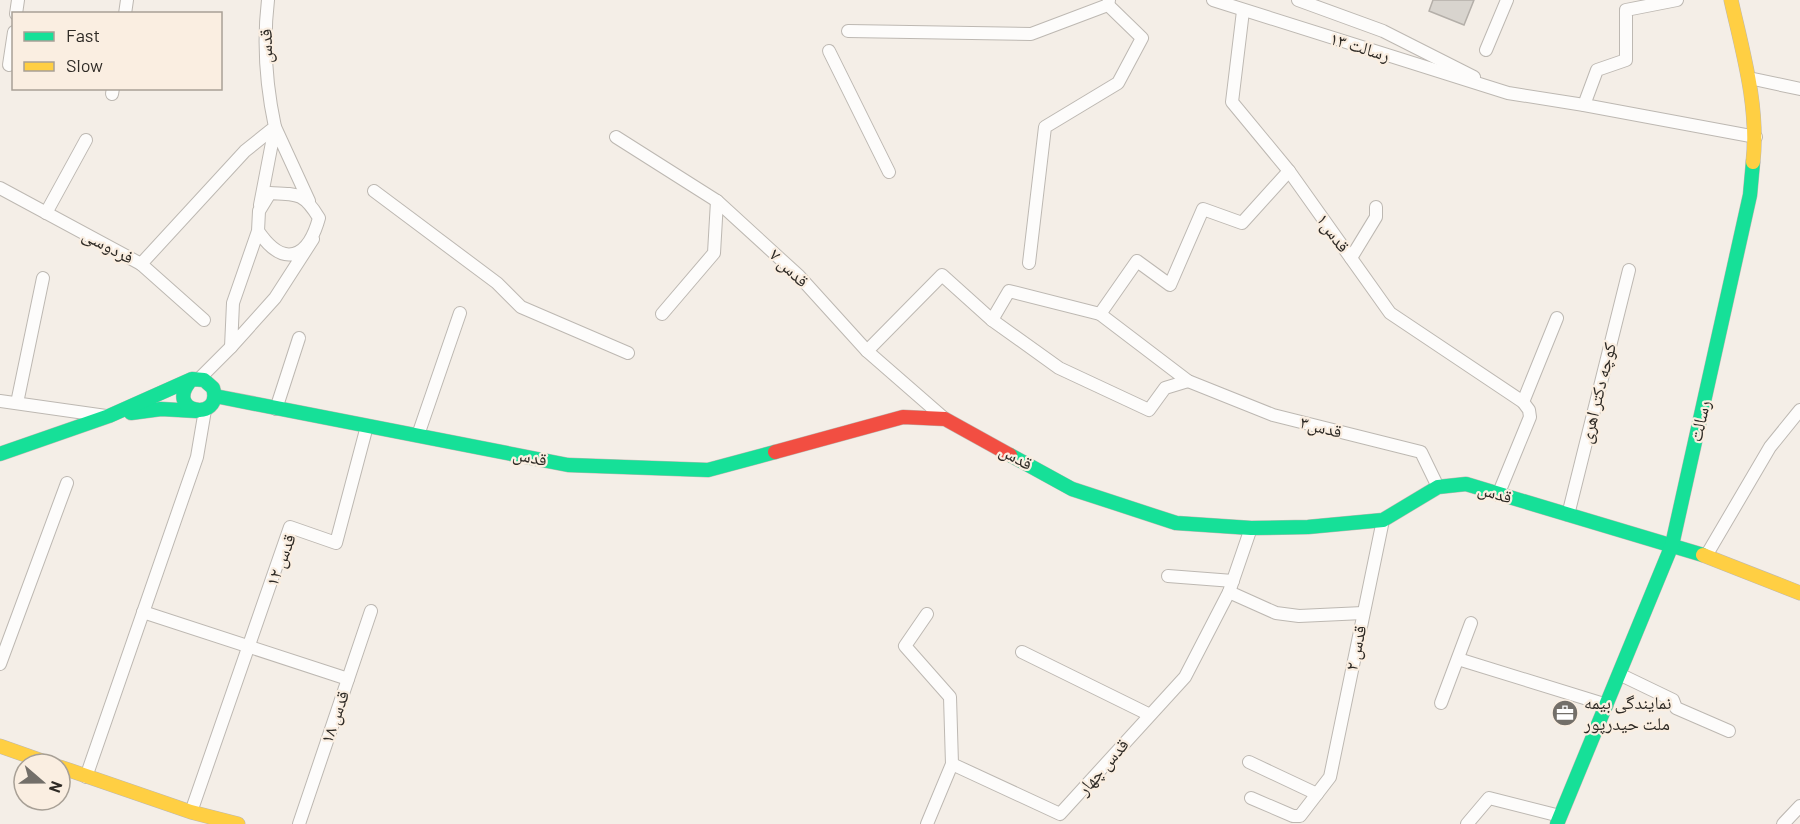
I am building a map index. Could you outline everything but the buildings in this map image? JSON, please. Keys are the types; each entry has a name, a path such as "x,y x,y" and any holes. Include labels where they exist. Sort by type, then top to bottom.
{"street":[{"name":"قدس","path":"268,0 265,24 268,93 275,127"},
{"name":"رسالت ۱۳","path":"1213,0 1508,93 1756,137"},
{"name":"رسالت ۱۳","path":"1298,0 1383,31 1508,93"},
{"path":"1486,51 1507,0"},
{"path":"1584,105 1597,70 1626,60 1626,10 1677,0"},
{"name":"رسالت","path":"1559,820 1672,545 1750,195 1756,137 1749,78 1731,0"},
{"path":"848,31 1031,34 1109,2 1142,39 1118,83 1045,128 1029,263"},
{"name":"قدس۱","path":"1243,11 1232,102 1289,171 1390,314 1522,402"},
{"path":"9,65 12,45"},
{"path":"829,51 889,172"},
{"path":"1749,78 1800,89"},
{"path":"200,410 188,408 183,401 182,392 185,384 196,379 231,347 275,298 313,239 319,218 275,127"},
{"path":"231,347 233,303 258,231 259,211 275,127"},
{"path":"141,264 245,152 275,127"},
{"name":"قدس ۷","path":"616,137 717,201 799,276 867,351 945,419"},
{"path":"46,213 86,140"},
{"path":"1100,314 1137,261 1170,285 1203,209 1242,223 1289,171"},
{"name":"فردوسی","path":"0,188 141,264 204,320"},
{"path":"374,192 497,283 521,307 628,353"},
{"path":"259,211 270,194 296,194 309,201"},
{"path":"662,314 714,253 717,201"},
{"path":"1351,258 1376,217 1376,207"},
{"path":"258,231 273,249 290,256 301,253 313,239"},
{"name":"کوچه دکتر اهری","path":"1568,515 1629,270"},
{"path":"867,351 942,275 992,320 1059,368 1149,410 1165,388 1188,381"},
{"path":"17,403 43,278"},
{"name":"قدس۳","path":"992,320 1009,291 1100,314 1188,381 1273,415 1420,452 1438,487"},
{"path":"418,435 460,313"},
{"path":"1498,495 1530,417 1529,410 1522,402 1557,318"},
{"path":"276,409 299,338"},
{"path":"0,400 109,416 161,409 200,410 212,404 215,396 208,381 196,379 109,416 0,454"},
{"name":"قدس","path":"215,396 568,465 708,470 903,417 945,419 1072,489 1176,523 1251,528 1308,527 1383,520 1438,487 1466,484 1706,556 1800,593"},
{"path":"86,777 198,457 200,410"},
{"path":"1706,556 1770,447 1800,410"},
{"name":"قدس ۱۲","path":"251,647 290,527 336,543 367,426"},
{"path":"0,664 67,483"},
{"name":"قدس ۲","path":"1317,794 1329,777 1383,520"},
{"name":"قدس چهار","path":"952,764 1060,814 1148,714 1185,677 1231,586 1251,528"},
{"path":"1167,576 1231,586 1276,613 1299,616 1363,613"},
{"name":"قدس ۱۸","path":"299,824 371,611"},
{"path":"143,612 348,679"},
{"path":"927,614 905,646 950,697 952,764 927,824"},
{"path":"1441,703 1471,623"},
{"path":"191,812 251,647"},
{"path":"1022,652 1148,714"},
{"path":"1458,659 1607,705"},
{"path":"1619,674 1673,700 1676,708 1729,731"},
{"path":"0,746 17,752"},
{"path":"1249,762 1317,794 1300,816 1293,816 1251,798"},
{"path":"72,772 191,812 238,824"},
{"path":"1467,824 1489,798 1559,820"},
{"path":"1783,824 1800,806"}],"traffic: fast":[{"path":"1557,824 1672,545 1750,195 1753,162"},
{"path":"0,454 109,416 192,379 204,380 213,388 214,399 210,406 203,409 188,406 184,400 184,391 192,379"},
{"path":"215,396 568,465 708,470 775,452"},
{"path":"131,413 161,409 196,411"},
{"path":"1010,455 1072,489 1176,523 1251,528 1308,527 1383,520 1438,487 1466,484 1703,555"}],"traffic: slow":[{"path":"1731,0 1752,101 1753,162"},
{"path":"1703,555 1800,593"},
{"path":"0,746 17,752"},
{"path":"72,771 191,812 238,824"}],"traffic: jam":[{"path":"775,452 903,417 945,419 1010,455"}],"place":[{"name":"نمایندگی بیمه ملت حیدرپور","path":"1565,713"}]}
